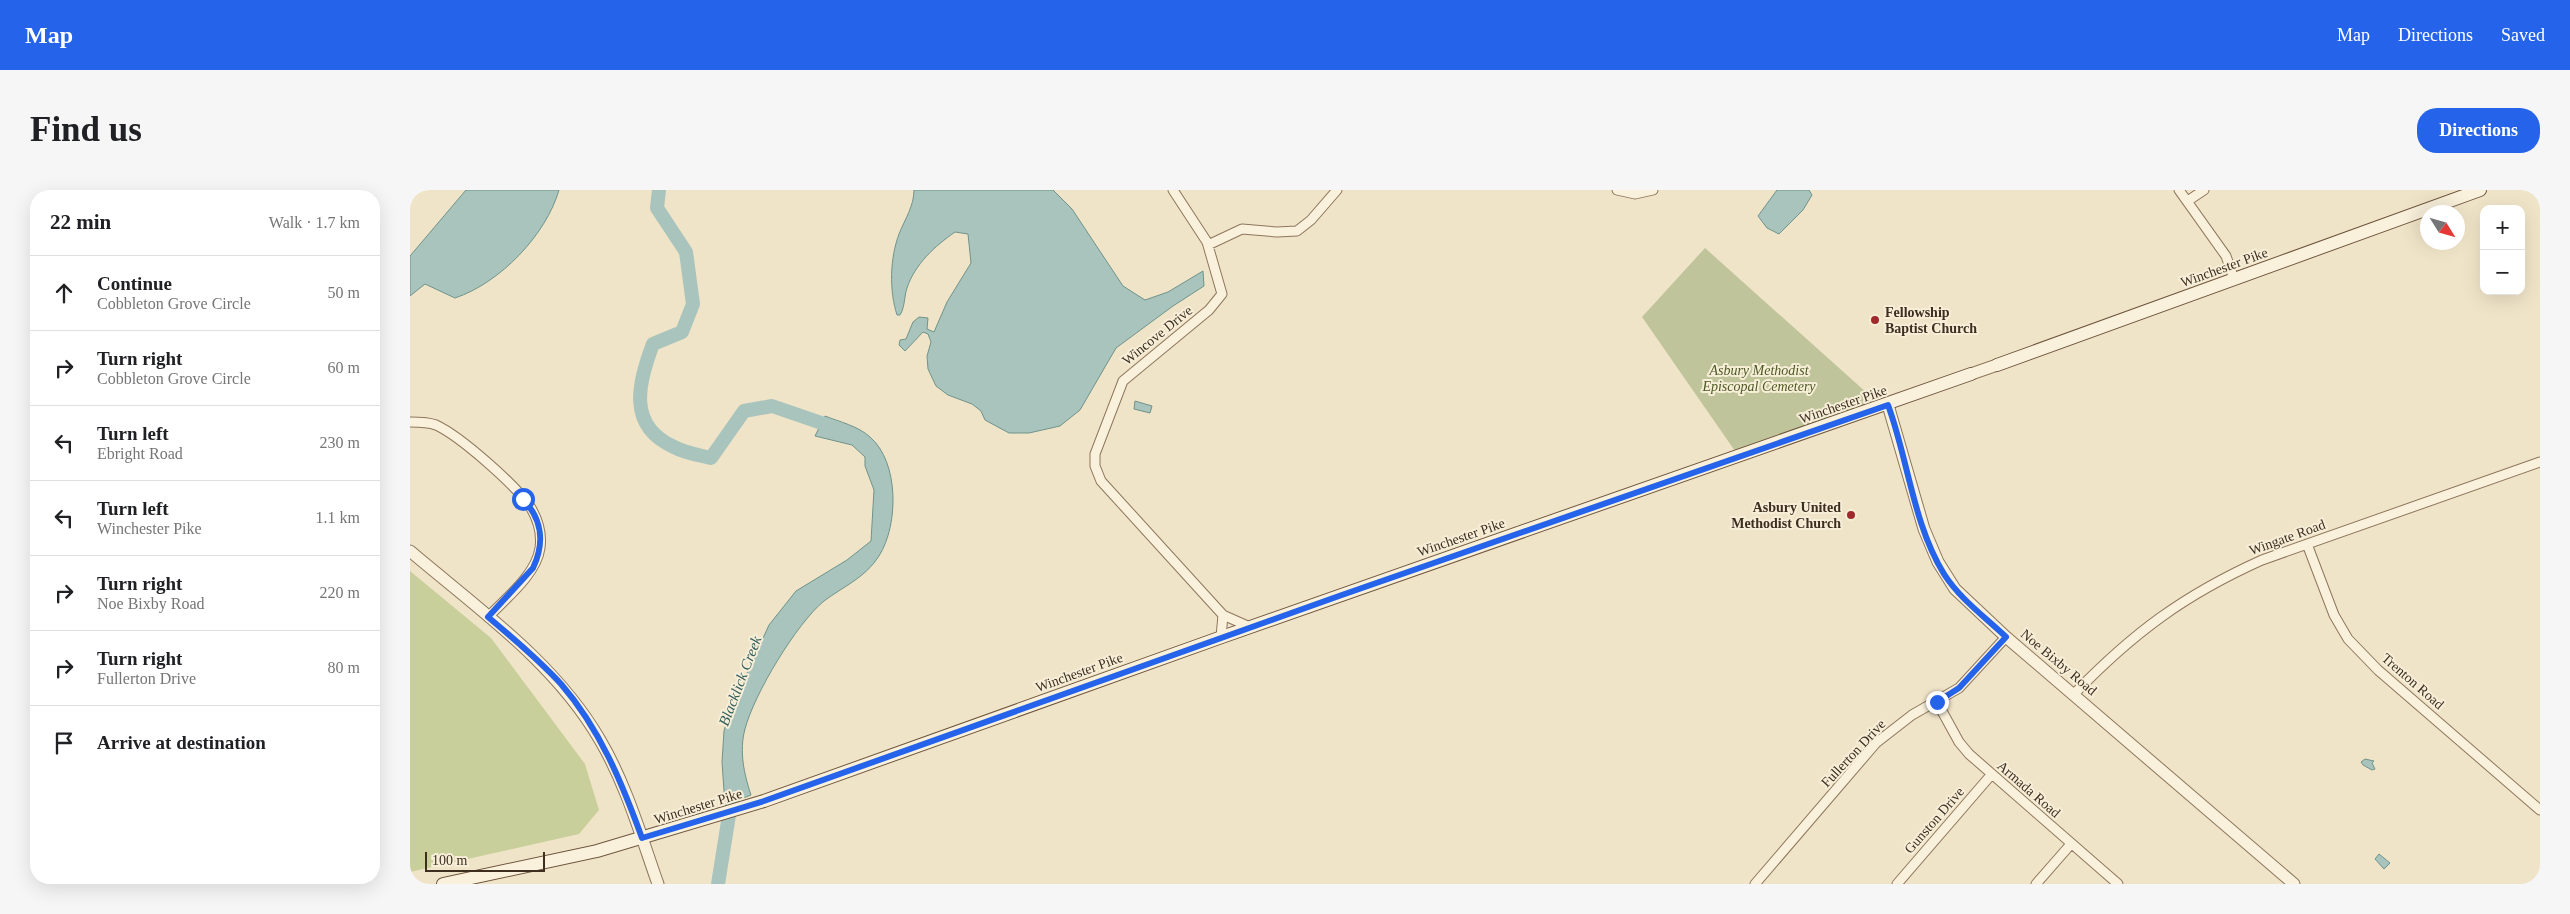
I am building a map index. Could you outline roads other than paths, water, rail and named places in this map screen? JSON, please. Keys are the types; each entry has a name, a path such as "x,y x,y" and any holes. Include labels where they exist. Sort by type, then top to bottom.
{"main road":[{"name":"Winchester Pike","path":"1997,365 2474,191"},
{"name":"Winchester Pike","path":"443,884 560,860 710,819 764,801 1221,637 1888,405 1970,374"}],"street":[{"name":"Wincove Drive","path":"1173,190 1208,245 1223,290 1221,298 1123,382 1094,460 1100,481 1223,615 1250,627"},
{"path":"1208,245 1242,229 1277,232 1297,231 1311,220 1337,190"},
{"path":"1617,190 1635,194 1653,190"},
{"path":"2179,190 2189,200 2226,256 2234,279"},
{"path":"2189,200 2204,190"},
{"name":"Winchester Pike","path":"1970,374 1997,365"},
{"name":"Noe Bixby Road","path":"1888,405 1924,529 1938,562 1955,588 2006,637 2294,884"},
{"path":"410,422 436,425 453,436 513,488 530,506 535,516 541,533 540,549 536,563 488,617"},
{"name":"Wingate Road","path":"2074,694 2122,646 2186,598 2222,578 2262,560 2540,462"},
{"name":"Trenton Road","path":"2307,544 2334,615 2348,639 2383,674 2540,810"},
{"path":"410,551 543,666 582,711 600,740 616,772 658,884"},
{"path":"1221,637 1223,615"},
{"name":"Fullerton Drive","path":"1755,884 1876,743 1898,725 1959,688 2006,637"},
{"name":"Armada Road","path":"1937,702 1959,742 1991,775 2118,884"},
{"name":"Gunston Drive","path":"1897,884 1991,775"},
{"path":"2036,884 2071,844"}],"water":[{"path":"466,190 559,190 544,224 532,240 504,269 488,281 472,291 455,298 425,284 410,296 410,256"},
{"path":"914,190 1053,190 1072,209 1123,286 1145,300 1168,292 1203,271 1204,286 1173,306 1116,348 1080,410 1060,426 1029,433 1009,433 985,420 981,411 972,404 948,395 936,386 928,369 927,356 931,342 928,334 923,332 905,351 899,345 900,340 906,339 913,322 919,317 928,318 927,329 934,332 947,302 971,263 968,234 955,232 940,243 920,263 907,288 902,312 900,315 897,315 892,285 892,264 896,243 911,207"},
{"path":"1777,190 1809,190 1812,195 1803,210 1779,234 1767,228 1758,216"},
{"path":"1135,401 1152,406 1150,413 1134,409"},
{"path":"825,416 860,430 880,448 891,477 893,494 893,511 886,543 873,564 861,576 824,601 813,611 778,660 757,697 743,737 743,762 751,795 725,805 722,762 724,731 729,713 769,625 796,591 847,560 871,541 874,490 865,466 865,457 852,445 815,436"},
{"path":"2365,759 2374,761 2372,763 2375,769 2372,770 2363,765 2361,762"},
{"path":"2379,854 2390,863 2384,869 2375,859"}],"waterway":[{"name":"Blacklick Creek","path":"659,190 657,208 686,252 693,304 682,332 653,344 643,374 640,402 649,428 659,438 674,447 711,458 744,411 772,406 839,429"},
{"name":"Blacklick Creek","path":"718,884 734,784"}],"place":[{"name":"Fellowship Baptist Church","path":"1875,320"},
{"name":"Asbury United Methodist Church","path":"1851,515"}],"park label":[{"name":"Asbury Methodist Episcopal Cemetery","path":"1759,378"}]}
